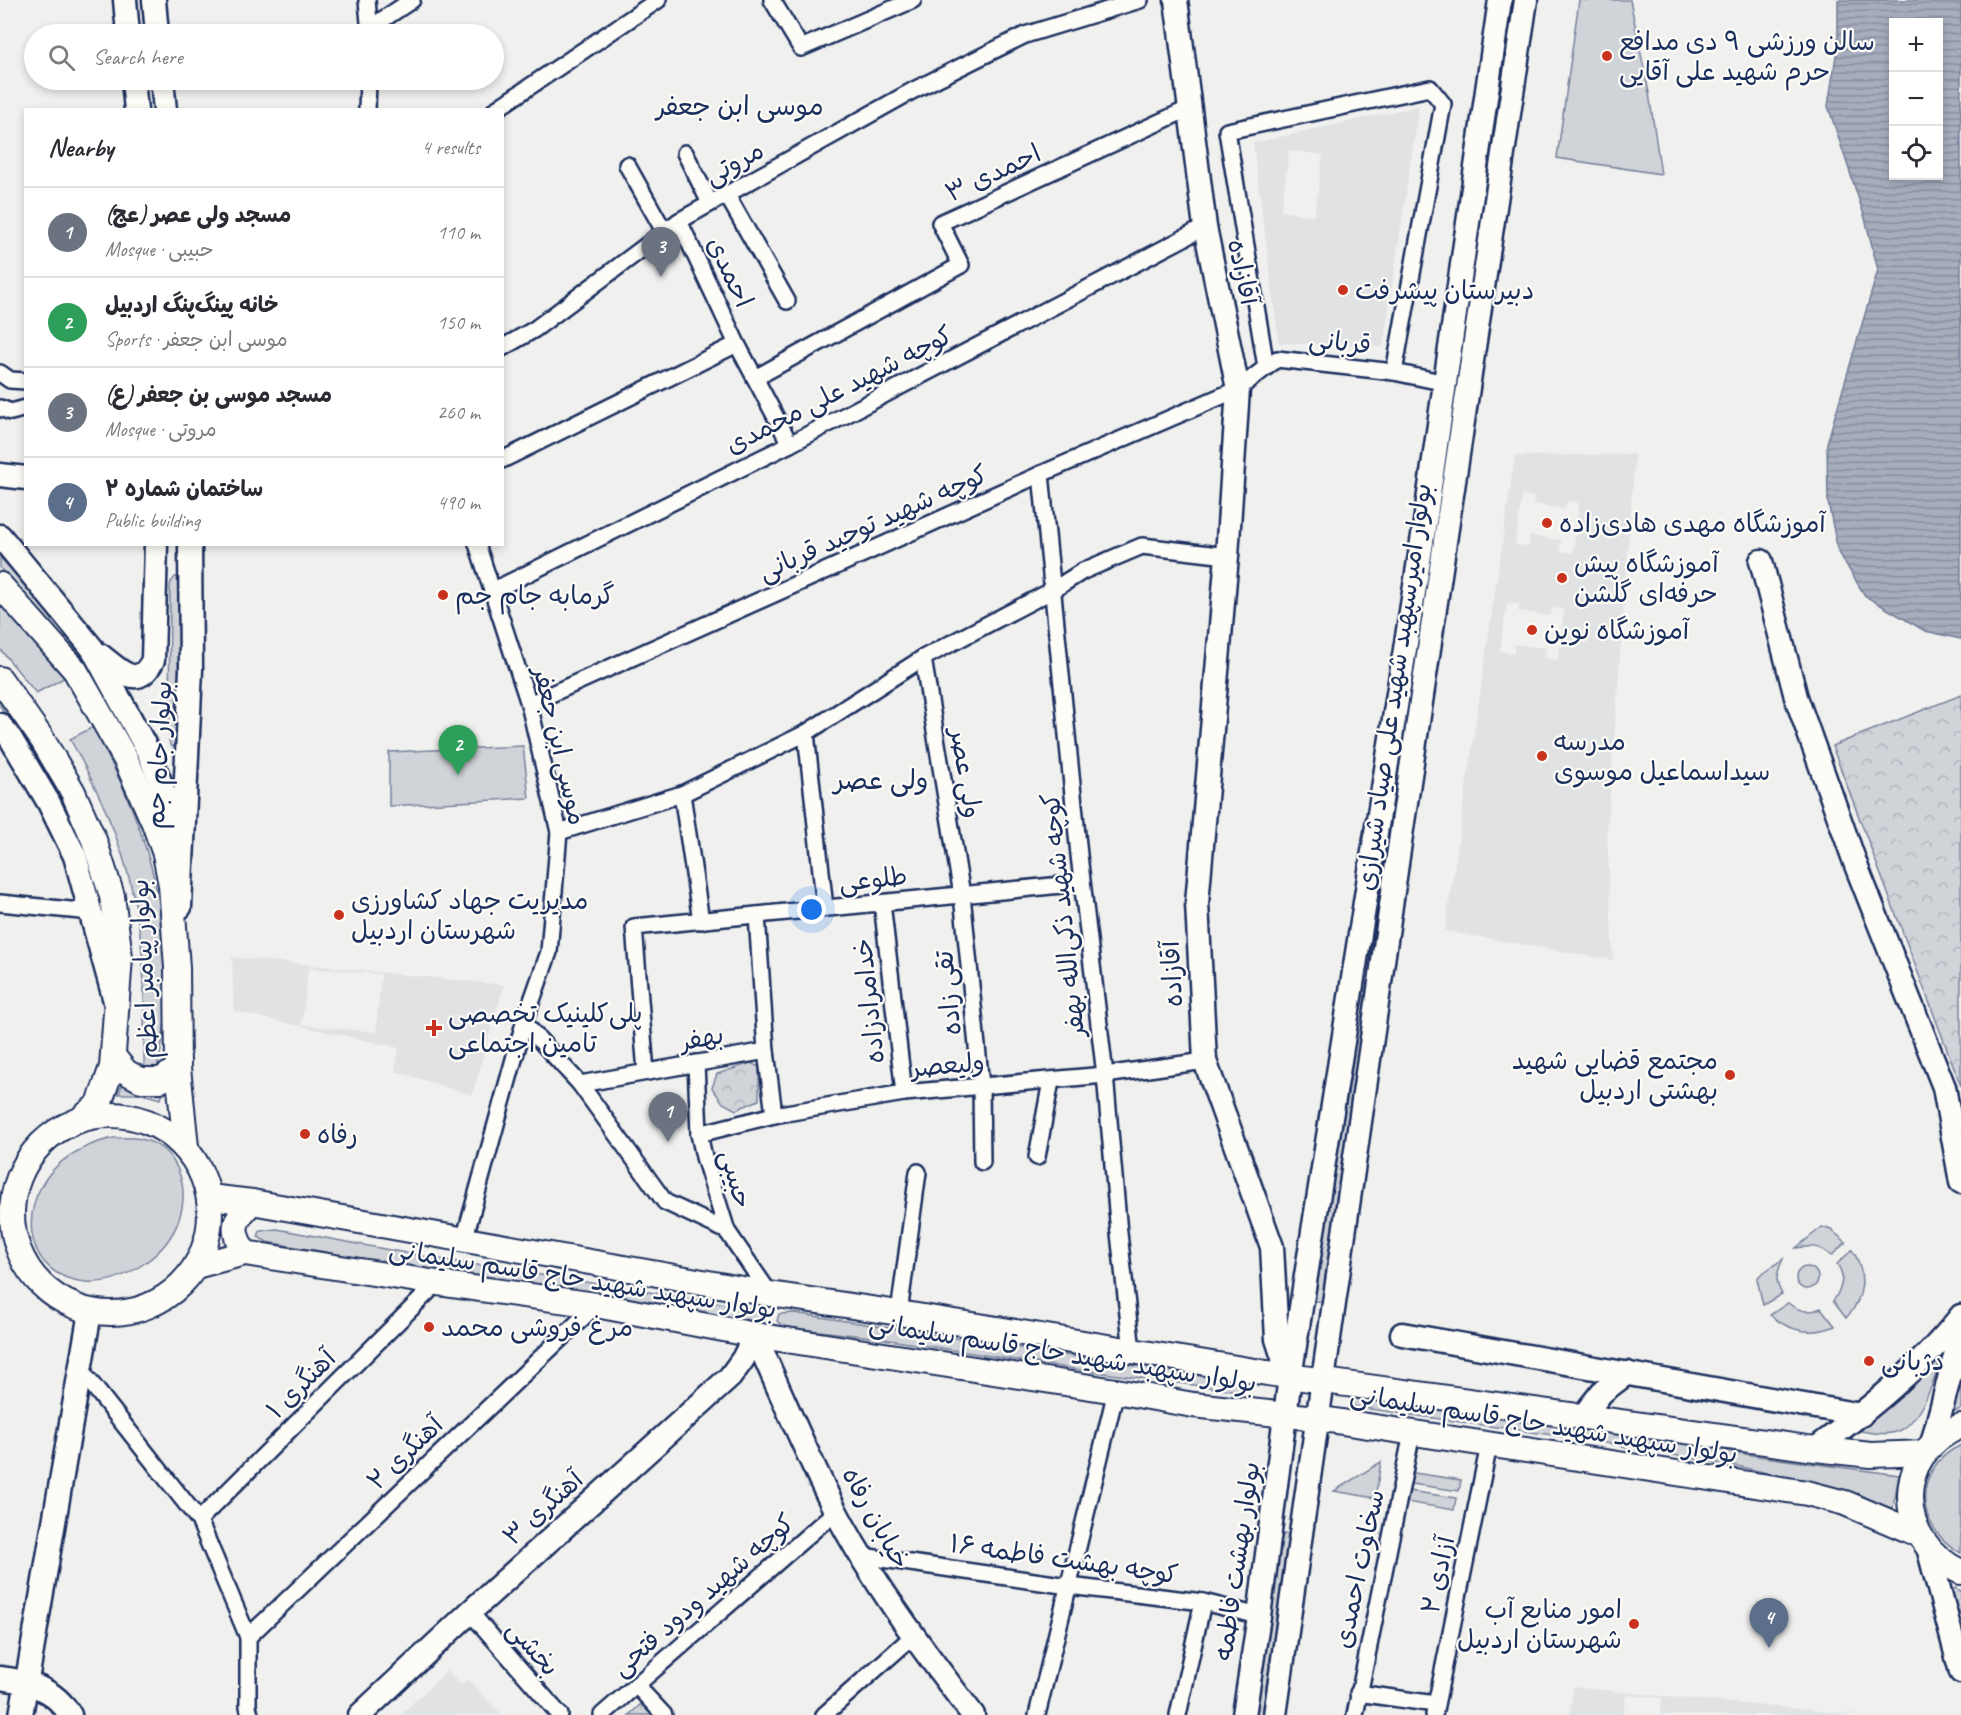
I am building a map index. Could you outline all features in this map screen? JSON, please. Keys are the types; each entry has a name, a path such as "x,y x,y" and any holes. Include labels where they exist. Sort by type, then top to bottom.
{"main road":[{"path":"125,0 127,24"},
{"path":"154,0 156,24"},
{"name":"آقازاده","path":"1176,0 1205,227 1238,389 1227,556 1197,903 1205,1061 1272,1247 1277,1339 1290,1377"},
{"name":"بولوار امیرسپهبد شهید علی صیاد شیرازی","path":"1316,1418 1456,385 1500,0"},
{"name":"بولوار امیرسپهبد شهید علی صیاد شیرازی","path":"1286,1415 1290,1377 1425,529 1456,385 1526,0"},
{"path":"134,90 136,108"},
{"path":"163,90 165,108"},
{"path":"0,475 24,478"},
{"path":"0,536 92,648 149,753 183,843"},
{"path":"156,550 190,550"},
{"name":"بولوار جام جم","path":"92,648 128,676 137,677 147,671 153,660 156,550"},
{"name":"بولوار جام جم","path":"177,969 191,669 190,550"},
{"path":"1761,561 1796,697 1857,868 1944,1087 1961,1182"},
{"name":"بولوار پیامبر اعظم","path":"0,585 75,670 126,760 165,854 171,885 177,969 178,1068 186,1147"},
{"name":"بولوار پیامبر اعظم","path":"0,679 73,792 94,840 112,896 120,957 112,1067 99,1104 82,1118"},
{"name":"بولوار پیامبر اعظم","path":"4,735 49,803 75,856 117,1006"},
{"path":"113,1056 126,1072 141,1080 161,1080 178,1068"},
{"path":"110,1114 138,1118 164,1129 186,1147 201,1171 209,1197 211,1221 206,1245 196,1266 176,1290 150,1306 120,1314 90,1312 61,1301 37,1282 20,1256 11,1226 12,1167 58,1129 82,1118 110,1114"},
{"name":"بولوار سپهبد شهید حاج قاسم سلیمانی","path":"209,1197 252,1202 770,1294 1321,1382 1815,1449 1871,1455 1928,1449"},
{"path":"245,1254 237,1240 235,1225 241,1213 252,1202"},
{"path":"0,1242 20,1256"},
{"name":"بولوار سپهبد شهید حاج قاسم سلیمانی","path":"196,1266 245,1254 596,1305 755,1335 1193,1405 1316,1418 1807,1493 1845,1503 1924,1542 1943,1563 1961,1572"},
{"path":"21,1715 90,1312"},
{"path":"1815,1449 1861,1415 1941,1342 1961,1316"},
{"path":"1961,1333 1928,1449 1915,1472 1910,1492 1911,1514 1924,1542 1961,1672"},
{"path":"1402,1334 1861,1415"},
{"name":"خیابان رفاه","path":"755,1335 836,1511 914,1636 973,1715"},
{"name":"آهنگری ۳","path":"360,1715 470,1612 730,1377 755,1335"},
{"path":"1583,1416 1602,1392 1627,1373"},
{"name":"بولوار بهشت فاطمه","path":"1244,1715 1286,1415"},
{"path":"1275,1715 1316,1418"},
{"path":"1928,1449 1950,1431 1961,1426"},
{"path":"0,1678 27,1681 50,1693 70,1715"}],"street":[{"path":"367,0 369,24"},
{"path":"379,24 412,0"},
{"path":"498,108 658,0"},
{"path":"772,0 801,48 913,0"},
{"name":"مروتی","path":"504,347 535,329 679,221 912,91 1025,35 1140,0"},
{"path":"1266,367 1227,131 1430,88 1443,104 1394,372"},
{"path":"367,108 368,90"},
{"name":"احمدی ۳","path":"756,378 961,265 940,223 1190,108"},
{"path":"685,153 710,203"},
{"path":"627,165 664,231"},
{"path":"727,195 787,301"},
{"name":"احمدی","path":"679,221 737,344 790,444"},
{"name":"کوچه شهید علی محمدی","path":"492,591 790,444 1205,227"},
{"path":"504,459 737,344"},
{"name":"قربانی","path":"1238,389 1277,359 1394,372 1456,385"},
{"path":"0,373 10,380 24,381"},
{"name":"کوچه شهید توحید قربانی","path":"529,704 1041,474 1238,389"},
{"path":"0,408 11,412 24,409"},
{"name":"کوچه شهید ذکی‌الله بهفر","path":"1041,474 1132,1351"},
{"name":"موسی ابن جعفر","path":"464,1240 524,1023 549,952 560,832 529,704 478,546"},
{"path":"560,832 682,794 806,733 923,658 1053,590 1083,571 1142,546 1227,556"},
{"name":"ولی عصر","path":"923,658 962,895"},
{"path":"806,733 825,908"},
{"path":"682,794 702,921"},
{"name":"طلوعی","path":"634,927 1082,883"},
{"name":"تقی زاده","path":"962,895 981,1086 982,1162"},
{"path":"0,903 91,912"},
{"name":"خدامرادزاده","path":"882,903 904,1093"},
{"path":"757,915 766,1050 774,1115"},
{"name":"بهفر","path":"634,927 646,1072"},
{"path":"524,1023 580,1084 665,1202 727,1231"},
{"name":"بهفر","path":"580,1084 766,1050"},
{"name":"ولیعصر","path":"699,1134 774,1115 904,1093 1051,1081 1205,1061"},
{"name":"حبیبی","path":"696,1063 699,1134 727,1231 770,1294"},
{"path":"1037,1157 1051,1081"},
{"path":"899,1313 918,1172"},
{"name":"آهنگری ۱","path":"199,1520 437,1283"},
{"name":"آهنگری ۲","path":"248,1636 596,1305"},
{"path":"80,1369 199,1520 248,1636 250,1715"},
{"path":"1037,1715 1116,1391"},
{"name":"سخاوت احمدی","path":"1355,1715 1412,1433"},
{"name":"آزادی ۲","path":"1435,1709 1489,1445"},
{"name":"کوچه شهید ودود فتحی","path":"602,1715 836,1511"},
{"name":"کوچه بهشت فاطمه ۱۶","path":"862,1556 1069,1586 1203,1602 1259,1616"},
{"path":"1178,1715 1203,1602"},
{"name":"بخشی","path":"470,1612 560,1715"},
{"path":"824,1715 914,1636"},
{"path":"636,1685 664,1715"},
{"path":"1358,1693 1435,1709"}],"shaded area":[{"path":"1419,106 1383,347 1279,343 1253,143","holes":["1289,150 1323,155 1314,216 1281,211"]},
{"name":"مدرسه سیداسماعیل موسوی","path":"1635,454 1607,832 1613,960 1445,931 1515,456","holes":["1522,496 1534,497 1533,504 1565,509 1567,501 1579,503 1573,553 1560,551 1561,540 1530,536 1529,547 1515,544","1507,603 1519,604 1518,611 1550,616 1552,608 1564,610 1558,660 1545,658 1546,648 1514,644 1514,654 1500,651"]},
{"name":"پلی‌کلینیک تخصصی تامین اجتماعی","path":"232,957 504,985 472,1095 395,1071 399,1048 234,1011","holes":["308,968 381,974 376,1032 302,1025"]},
{"path":"447,1671 461,1685 468,1680 502,1715 400,1715"},
{"path":"1573,1687 1861,1715 1660,1715 1662,1698 1626,1695 1623,1715 1570,1715"}],"green space":[{"path":"1510,0 1520,0 1459,377 1454,375"},
{"name":"سالن ورزشی ۹ دی مدافع حرم شهید علی آقایی","path":"1579,0 1630,0 1649,93 1661,174 1557,158"},
{"path":"1451,441 1323,1297 1321,1301 1316,1301 1314,1298 1351,1074 1444,443"},
{"path":"0,557 75,641 120,707 160,805 114,711 94,677 0,568"},
{"path":"175,577 179,577 185,593 177,734 173,747 169,739 170,586"},
{"path":"0,604 64,678 36,693 0,649"},
{"path":"1961,695 1961,1086 1832,746"},
{"path":"0,696 42,755 75,822 100,885 98,891 95,889 71,825 37,759 0,706"},
{"path":"93,727 137,822 155,881 161,912 166,976 163,1039 157,1069 146,1072 144,1068 143,962 135,902 114,830 70,739"},
{"path":"523,746 529,798 389,806 389,752"},
{"path":"751,1063 759,1067 759,1100 736,1110 723,1103 712,1088 717,1074"},
{"path":"123,1082 138,1089 164,1089 161,1099 142,1094 119,1094"},
{"path":"114,1138 138,1138 154,1143 172,1159 182,1182 182,1207 179,1219 165,1244 142,1265 129,1273 100,1282 86,1282 66,1277 50,1268 40,1256 33,1240 31,1223 34,1205 40,1188 51,1172 65,1159 88,1146"},
{"path":"1822,1227 1831,1230 1846,1242 1831,1256 1815,1247 1796,1248"},
{"path":"277,1229 433,1258 763,1310 766,1314 764,1321 755,1321 518,1285 267,1242 258,1237 260,1231"},
{"path":"1852,1250 1860,1267 1862,1285 1857,1302 1846,1318 1833,1301 1842,1278 1837,1264"},
{"path":"1783,1259 1777,1277 1782,1294 1763,1305 1757,1279"},
{"path":"1807,1267 1815,1270 1818,1278 1815,1286 1807,1289 1799,1286 1796,1278 1799,1270"},
{"path":"1788,1303 1804,1311 1821,1308 1835,1326 1817,1331 1801,1330 1785,1325 1770,1315"},
{"path":"794,1313 1240,1382 1247,1386 1244,1390 1239,1391 1073,1369 871,1337 784,1327 777,1321 779,1314"},
{"path":"1939,1358 1926,1398 1908,1425 1890,1433 1855,1430 1906,1392"},
{"path":"1961,1379 1961,1409 1953,1412 1950,1405"},
{"path":"1354,1399 1587,1428 1757,1456 1899,1475 1893,1508 1886,1508 1838,1489 1741,1467 1588,1440 1356,1407 1352,1405"},
{"path":"1961,1445 1961,1553 1945,1542 1934,1529 1927,1514 1925,1498 1927,1483 1933,1468 1945,1455"},
{"path":"1381,1462 1375,1498 1334,1491"},
{"path":"1407,1472 1461,1480 1459,1491 1405,1483"},
{"path":"1402,1490 1456,1498 1454,1510 1400,1501"},
{"path":"1284,1534 1289,1536 1262,1715 1254,1715 1280,1542"},
{"path":"1955,1588 1961,1591 1961,1615 1950,1594"},
{"path":"642,1703 652,1715 629,1715"}],"water":[{"path":"1838,0 1961,0 1961,639 1925,631 1865,596 1838,551 1828,502 1827,443 1878,270 1865,218 1828,106 1838,43"}],"place":[{"name":"سالن ورزشی ۹ دی مدافع حرم شهید علی آقایی","path":"1607,56"},
{"name":"مسجد موسی بن جعفر (ع)","path":"661,277"},
{"name":"دبیرستان پیشرفت","path":"1343,290"},
{"name":"آموزشگاه مهدی هادی‌زاده","path":"1547,523"},
{"name":"آموزشگاه پیش حرفه‌ای گلشن","path":"1562,578"},
{"name":"گرمابه جام جم","path":"443,595"},
{"name":"آموزشگاه نوین","path":"1532,630"},
{"name":"مدرسه سیداسماعیل موسوی","path":"1542,756"},
{"name":"خانه پینگ‌پنگ اردبیل","path":"458,775"},
{"name":"مدیریت جهاد کشاورزی شهرستان اردبیل","path":"339,915"},
{"name":"پلی‌کلینیک تخصصی تامین اجتماعی","path":"434,1028"},
{"name":"مجتمع قضایی شهید بهشتی اردبیل","path":"1730,1075"},
{"name":"رفاه","path":"305,1134"},
{"name":"مسجد ولی عصر (عج)","path":"668,1142"},
{"name":"مرغ فروشی محمد","path":"429,1327"},
{"name":"دژبانی","path":"1869,1361"},
{"name":"امور منابع آب شهرستان اردبیل","path":"1634,1624"},
{"name":"ساختمان شماره ۲","path":"1769,1648"}],"district":[{"name":"موسی ابن جعفر","path":"740,106"},
{"name":"ولی عصر","path":"881,780"}]}
